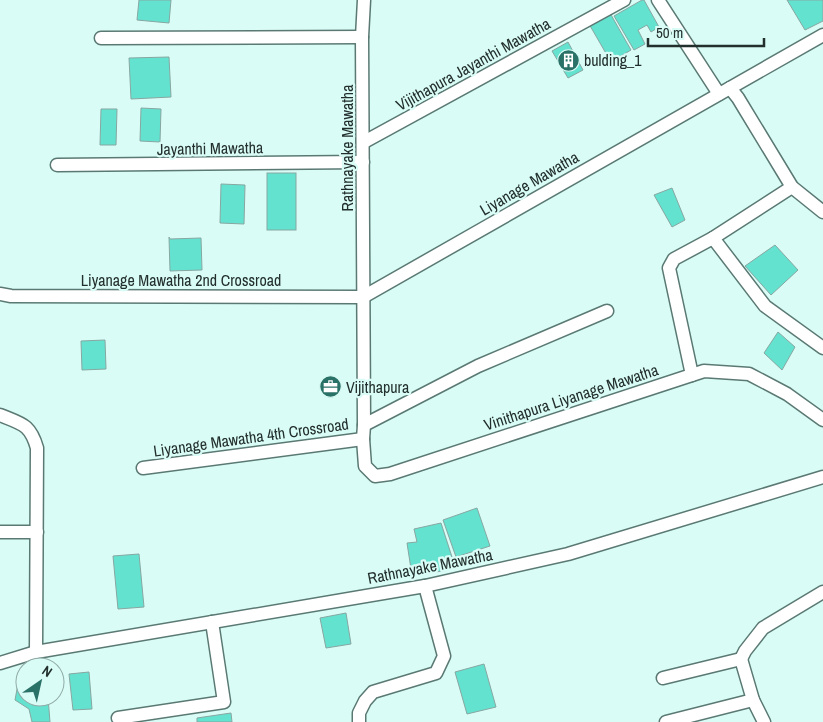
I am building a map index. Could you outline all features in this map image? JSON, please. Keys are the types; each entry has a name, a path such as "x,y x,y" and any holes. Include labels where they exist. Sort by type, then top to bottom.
{"street":[{"name":"Rathnayake Mawatha","path":"363,296 364,142 362,37 364,0"},
{"name":"Vijithapura Jayanthi Mawatha","path":"364,142 624,0"},
{"path":"658,0 718,94"},
{"name":"Liyanage Mawatha","path":"363,296 823,35"},
{"path":"100,38 362,37"},
{"path":"730,88 792,187 823,212"},
{"name":"Jayanthi Mawatha","path":"57,165 363,162"},
{"path":"692,375 669,268 674,259 714,238 792,187"},
{"path":"714,238 765,306 823,348"},
{"name":"Liyanage Mawatha 2nd Crossroad","path":"0,294 11,296 363,296"},
{"path":"363,296 364,424 478,366 608,311"},
{"name":"Vinithapura Liyanage Mawatha","path":"364,424 365,466 375,476 390,474 704,371 749,374 787,394 823,420"},
{"path":"0,416 23,424 34,435 38,448 36,652"},
{"name":"Liyanage Mawatha 4th Crossroad","path":"143,468 363,439"},
{"name":"Rathnayake Mawatha","path":"0,663 36,652 425,586 568,554 823,477"},
{"path":"0,532 37,532"},
{"path":"359,722 359,713 365,701 373,692 436,673 444,656 425,586"},
{"path":"764,722 753,700 741,659 744,651 763,628 823,592"},
{"path":"118,718 224,702 212,622"},
{"path":"664,678 741,659"},
{"path":"666,722 753,700"}],"building":[{"path":"139,0 171,0 169,23 137,20"},
{"path":"644,0 659,27 651,32 647,25 638,30 645,44 634,50 614,16"},
{"path":"787,0 823,0 823,21 805,30"},
{"path":"610,13 631,50 611,62 589,24"},
{"name":"bulding_1","path":"568,42 583,70 568,78 552,51"},
{"path":"169,57 171,97 131,99 129,58"},
{"path":"141,108 161,109 160,142 140,141"},
{"path":"101,109 117,109 116,145 100,145"},
{"path":"267,173 296,173 296,230 267,230"},
{"path":"221,184 245,185 244,224 220,223"},
{"path":"672,188 685,220 672,227 654,195"},
{"path":"169,237 170,239 201,238 202,270 170,271"},
{"path":"775,245 798,270 771,295 745,266"},
{"path":"778,332 795,347 782,370 764,353"},
{"path":"105,340 106,369 82,370 81,341"},
{"path":"477,508 490,546 456,557 443,520"},
{"path":"441,523 452,557 446,560 448,570 424,574 422,567 411,569 407,543 417,542 414,529"},
{"path":"139,554 144,607 118,609 113,556"},
{"path":"346,613 351,644 326,648 320,618"},
{"path":"484,664 496,707 467,714 455,672"},
{"path":"89,672 92,709 73,710 69,674"},
{"path":"26,707 49,707 50,722 32,722 29,709"},
{"path":"231,713 232,722 197,722 197,718"}],"place":[{"name":"bulding_1","path":"568,60"},
{"name":"Vijithapura","path":"330,387"}]}
